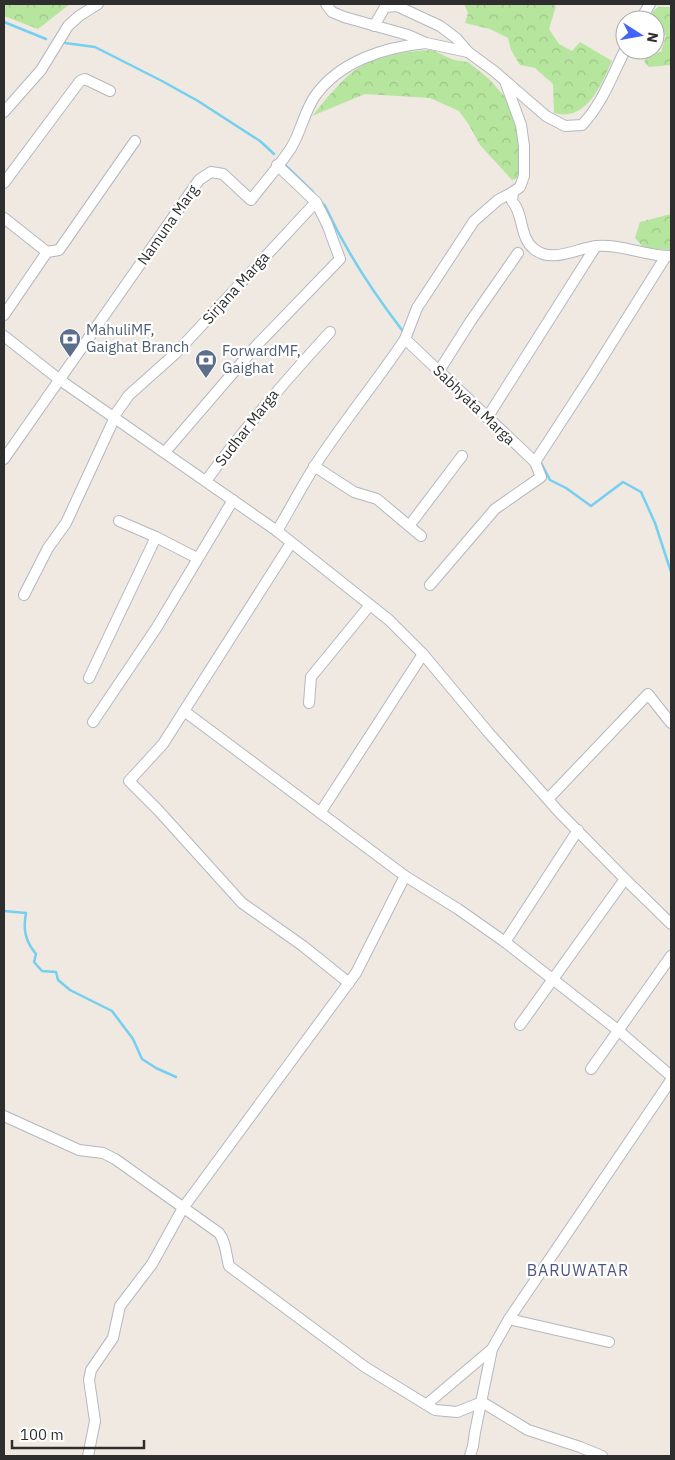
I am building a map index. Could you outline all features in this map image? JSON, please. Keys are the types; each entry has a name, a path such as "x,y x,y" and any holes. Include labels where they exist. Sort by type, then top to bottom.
{"street":[{"path":"4,112 41,70 68,26 98,4"},
{"path":"326,4 332,12 344,17 408,35 426,43 468,52"},
{"path":"374,26 385,6 397,6 440,26 456,38 468,52 546,116 565,126 582,125 590,116 602,98 620,60"},
{"name":"Namuna Marg","path":"60,380 199,180 211,172 223,174 251,200 291,148 315,96 336,73 366,57 404,45 426,43"},
{"path":"4,183 80,81 85,79 110,91"},
{"path":"277,531 314,466 405,339 417,308 474,221 498,200 520,187 524,176 524,146 521,125 504,80"},
{"path":"4,315 47,252 59,250 135,141"},
{"path":"165,452 256,346 340,259 328,224 316,202 277,165"},
{"path":"430,585 494,509 541,477 534,462 668,256 596,246 568,254 546,255 534,249 526,241 517,206 512,200 513,192"},
{"name":"Sirjana Marga","path":"24,595 48,548 66,523 115,417 129,395 176,353 316,202"},
{"path":"4,218 47,252"},
{"path":"487,418 596,246"},
{"path":"439,370 518,253"},
{"name":"Sudhar Marga","path":"206,481 234,441 330,332"},
{"path":"4,336 60,380 277,531 390,620 423,654 488,732 548,799 671,924"},
{"name":"Sabhyata Marga","path":"405,339 534,462"},
{"path":"4,459 60,380"},
{"path":"409,526 462,456"},
{"path":"314,466 354,492 377,499 421,536"},
{"path":"93,722 157,627 233,500"},
{"path":"119,521 156,536 197,558"},
{"path":"89,678 156,536"},
{"path":"291,543 163,744 129,781 158,810 242,903 303,946 349,983"},
{"path":"309,703 311,677 370,605"},
{"path":"320,814 423,654"},
{"path":"548,799 648,694 671,723"},
{"path":"184,711 405,876 458,909 554,978 619,1031 671,1078 509,1319 492,1349 470,1456"},
{"path":"505,942 578,830"},
{"path":"88,1456 95,1422 88,1380 91,1370 113,1338 120,1306 152,1264 183,1208 349,983 368,952 405,876"},
{"path":"520,1025 625,879"},
{"path":"591,1069 671,956"},
{"path":"4,1116 79,1150 103,1153 116,1159 219,1233 224,1239 229,1266 366,1366 435,1410 445,1413 457,1412 482,1402"},
{"path":"509,1319 610,1342"},
{"path":"427,1404 492,1349"},
{"path":"482,1402 528,1430 580,1446 602,1456"}],"green space":[{"path":"4,4 70,4 38,29 4,16"},
{"path":"464,4 552,4 556,6 549,29 559,44 572,51 580,42 612,61 598,90 584,107 575,112 566,114 554,113 553,84 535,68 520,65 511,50 508,38 490,29 465,23 468,13"},
{"path":"658,7 671,7 671,65 649,67 644,62 645,60 665,60 665,10 655,10"},
{"path":"432,50 454,60 468,62 489,79 506,98 518,130 520,150 518,178 512,180 480,145 459,111 430,98 365,94 312,116 343,81 362,66 392,55"},
{"path":"671,214 671,250 644,248 635,238 640,222"}],"waterway":[{"path":"4,22 46,39"},
{"path":"65,43 95,47 162,81 198,101 260,141 274,154"},
{"path":"283,163 313,192"},
{"path":"321,202 360,270 402,330"},
{"path":"540,461 550,480 566,488 591,506 623,482 641,492 655,523 671,572"},
{"path":"4,911 26,913 26,935 29,944 36,954 34,962 42,971 56,972 58,980 70,990 112,1011 133,1039 142,1059 176,1077"}],"place":[{"name":"MahuliMF, Gaighat Branch","path":"70,358"},
{"name":"ForwardMF, Gaighat","path":"206,379"}],"district":[{"name":"BARUWATAR","path":"578,1270"}]}
